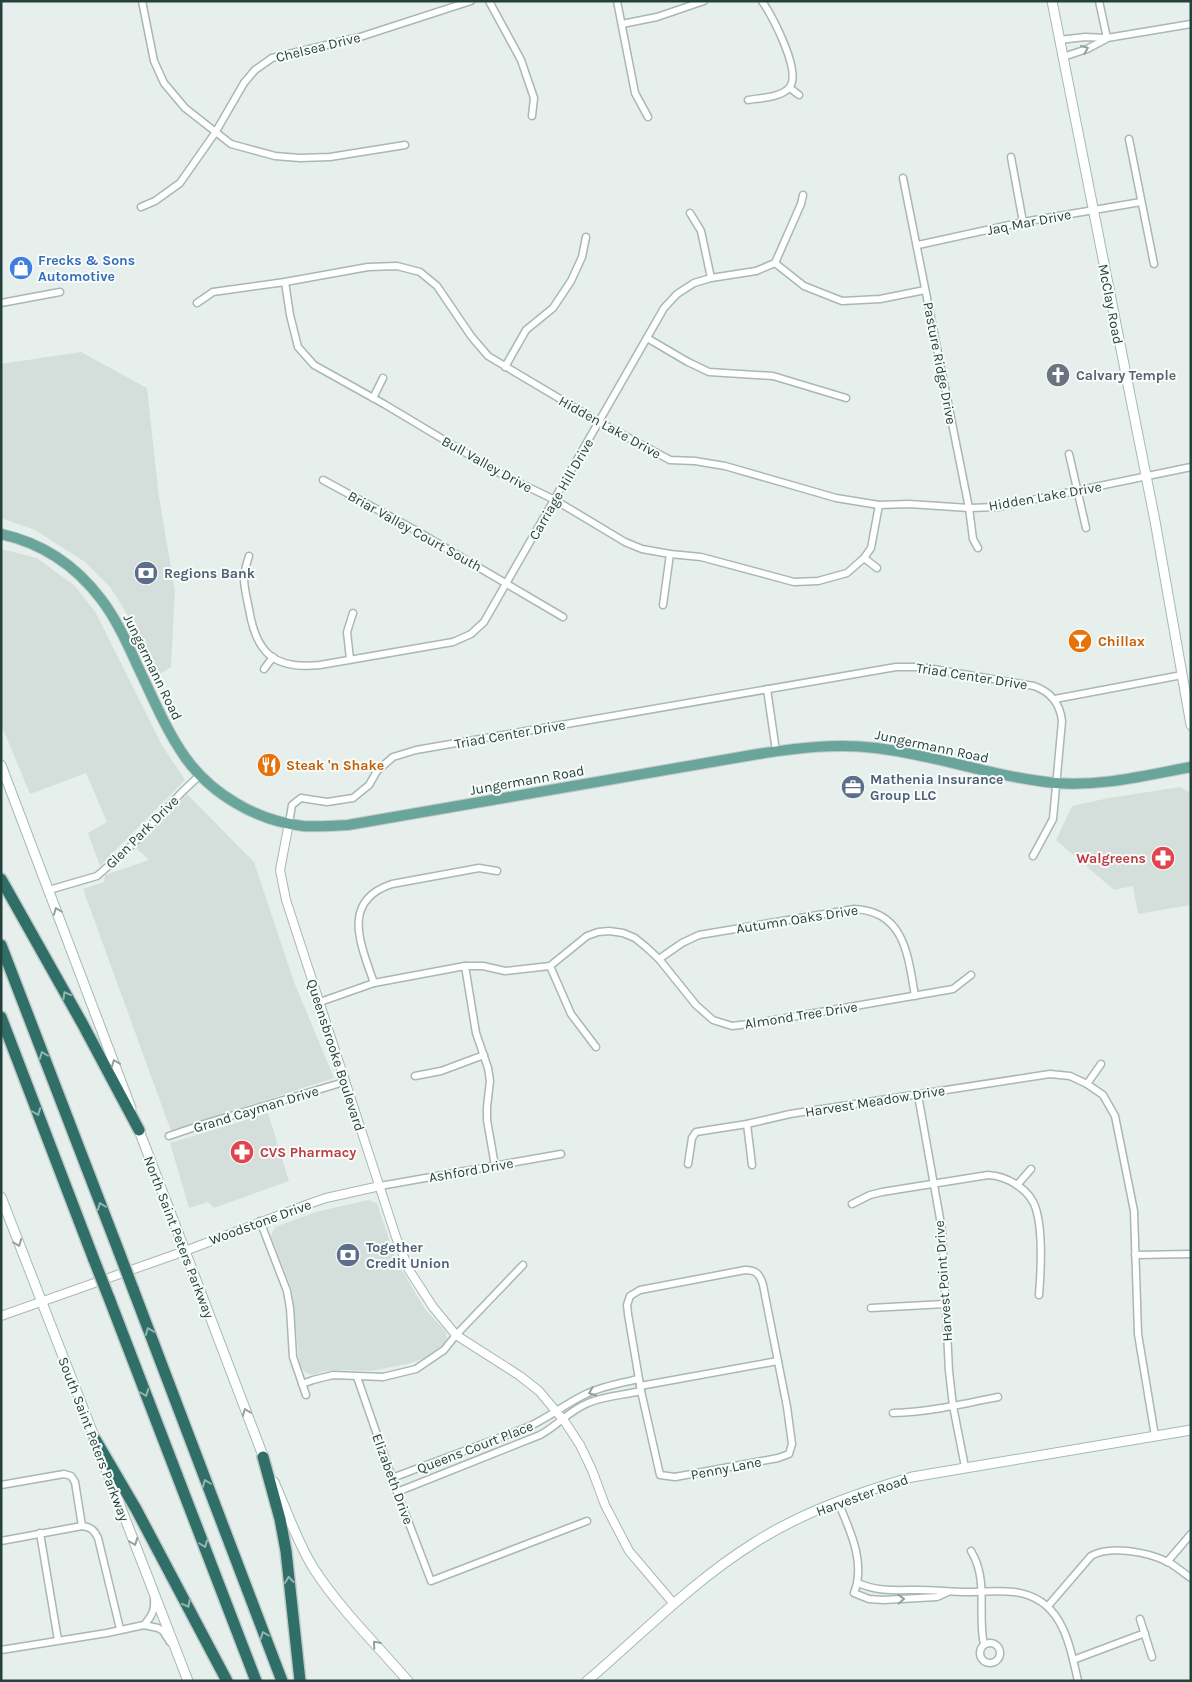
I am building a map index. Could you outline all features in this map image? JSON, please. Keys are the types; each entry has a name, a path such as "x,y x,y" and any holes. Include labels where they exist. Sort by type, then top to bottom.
{"highway":[{"path":"1,879 139,1130"},
{"path":"1,946 282,1681"},
{"path":"1,1017 256,1681"},
{"path":"95,1439 136,1509 227,1681"},
{"path":"263,1457 280,1519 286,1551 300,1681"}],"main road":[{"name":"McClay Road","path":"1052,1 1146,478 1191,725"},
{"name":"Jungermann Road","path":"1,534 20,538 55,556 80,575 101,598 122,634 171,734 186,758 200,775 234,802 262,815 289,824 313,826 348,825 776,751 816,746 874,748 906,753 1012,777 1056,783 1096,784 1191,767"},
{"name":"North Saint Peters Parkway","path":"1,765 263,1457 299,1541 314,1569 345,1609 408,1681"},
{"name":"South Saint Peters Parkway","path":"1,1197 188,1681"},
{"name":"Harvester Road","path":"587,1681 718,1568 755,1542 838,1502 874,1488 912,1477 1191,1430"}],"street":[{"path":"142,1 154,61 164,83 185,108 214,133 231,144 250,151 300,158 330,157 405,145"},
{"name":"Chelsea Drive","path":"141,208 155,201 180,183 214,133 244,83 254,70 272,58 360,37 471,1"},
{"path":"489,1 521,60 534,98 532,116"},
{"path":"617,1 636,93 648,117"},
{"path":"622,24 657,17 704,1"},
{"path":"748,100 781,94 790,88 793,78 784,41 762,1"},
{"path":"1099,1 1107,38"},
{"path":"1059,40 1086,37 1107,38 1191,24"},
{"path":"1063,57 1087,49 1107,38"},
{"path":"790,88 799,95"},
{"path":"1129,140 1154,264"},
{"path":"1011,157 1023,222"},
{"name":"Pasture Ridge Drive","path":"904,178 969,508 973,539 978,548"},
{"path":"802,194 801,204 775,263 804,286 842,301 880,299 925,290"},
{"name":"Jaq Mar Drive","path":"918,245 1023,222 1141,202"},
{"path":"690,213 700,232 711,278"},
{"path":"505,367 526,330 553,308 571,281 582,257 586,237"},
{"name":"Carriage Hill Drive","path":"249,556 244,579 252,629 259,644 278,662 303,667 453,642 471,634 484,622 664,308 677,294 694,283 711,278 756,271 775,263"},
{"name":"Hidden Lake Drive","path":"197,303 213,292 368,267 397,266 420,272 437,286 471,336 488,356 599,422 670,460 696,461 725,466 836,498 879,505 998,507 1146,478 1191,467"},
{"name":"Bull Valley Drive","path":"284,282 298,347 314,364 501,474 555,500 625,542 642,549 701,557 794,582 818,581 847,573 864,558 871,548 879,505"},
{"path":"1,303 14,299 60,292"},
{"path":"647,338 709,372 774,376 846,398"},
{"path":"373,398 383,378"},
{"path":"1069,454 1086,528"},
{"name":"Briar Valley Court South","path":"323,480 415,530 563,618"},
{"path":"663,605 670,554"},
{"path":"864,558 877,568"},
{"path":"350,659 348,632 353,613"},
{"path":"264,669 273,657"},
{"name":"Triad Center Drive","path":"289,824 292,805 301,798 327,802 353,798 369,786 377,772 393,757 409,752 767,689 908,666 1034,686 1055,699"},
{"path":"1033,856 1053,819 1062,721 1055,699 1182,674"},
{"path":"767,689 776,751"},
{"name":"Glen Park Drive","path":"49,890 97,876 132,845 200,775"},
{"name":"Queensbrooke Boulevard","path":"289,824 280,870 286,900 344,1082 396,1237 409,1270 433,1307 456,1335 520,1376 539,1391 564,1419 588,1461 605,1504 629,1551 674,1604"},
{"path":"374,983 358,934 359,919 363,907 371,895 380,888 392,884 479,868 497,871"},
{"name":"Autumn Oaks Drive","path":"659,959 682,943 699,936 854,909 865,909 874,912 892,924 903,941 914,996"},
{"name":"Almond Tree Drive","path":"550,966 587,936 609,931 623,933 635,938 659,959 696,1005 713,1020 732,1026 952,990 971,975"},
{"path":"320,1002 374,983 465,966 483,966 505,971 550,966 571,1014 596,1047"},
{"path":"465,966 476,1033 484,1055 490,1081 486,1107 495,1166"},
{"path":"415,1076 441,1071 484,1055"},
{"path":"1087,1084 1100,1064"},
{"name":"Harvest Meadow Drive","path":"688,1164 692,1138 696,1132 748,1124 790,1114 1050,1074 1070,1076 1087,1084 1103,1095 1115,1116 1134,1211 1138,1334 1155,1436"},
{"name":"Grand Cayman Drive","path":"169,1136 344,1082"},
{"name":"Harvest Point Drive","path":"918,1095 942,1230 945,1304 953,1406 965,1467"},
{"path":"748,1124 752,1165"},
{"name":"Ashford Drive","path":"380,1186 561,1154"},
{"path":"1017,1185 1031,1169"},
{"path":"852,1204 870,1195 988,1175 998,1176 1017,1185 1025,1191 1036,1207 1039,1224 1041,1273 1039,1295"},
{"name":"Woodstone Drive","path":"1,1316 185,1251 260,1221 326,1198 380,1186"},
{"path":"260,1221 287,1290 293,1357 306,1395"},
{"path":"1135,1255 1191,1254"},
{"path":"302,1384 333,1375 383,1377 416,1369 444,1350 523,1265"},
{"name":"Penny Lane","path":"752,1270 758,1273 761,1279 778,1360 792,1444 788,1454 778,1458 675,1477 660,1475 640,1385 628,1314 627,1305 630,1296 640,1290 752,1270"},
{"path":"871,1308 945,1304"},
{"path":"640,1385 778,1360"},
{"name":"Elizabeth Drive","path":"357,1377 397,1492 431,1581 587,1521"},
{"name":"Queens Court Place","path":"392,1478 528,1427 587,1393 601,1388 640,1385"},
{"name":"Queens Court Place","path":"397,1492 540,1434 588,1402 640,1385"},
{"path":"893,1412 909,1412 953,1406 998,1397"},
{"path":"1,1485 64,1474 71,1476 75,1482 82,1526"},
{"path":"838,1502 857,1553 858,1583 854,1593 869,1599 883,1600 937,1597 948,1592"},
{"path":"1,1541 89,1526 98,1538 120,1629"},
{"path":"40,1534 58,1640"},
{"path":"1167,1562 1191,1534"},
{"path":"1048,1606 1086,1560 1096,1554 1110,1550 1129,1551 1167,1562 1191,1578"},
{"path":"971,1551 976,1558 980,1574 984,1645"},
{"path":"858,1583 882,1590 1004,1591 1025,1594 1037,1599 1048,1606 1065,1630 1078,1681"},
{"path":"144,1625 150,1618 154,1608 152,1589"},
{"path":"1140,1619 1152,1657"},
{"path":"1,1650 144,1625 163,1631 175,1648"},
{"path":"1073,1660 1145,1633"}],"shaded area":[{"path":"81,352 147,388 159,497 175,591 171,667 158,675 136,628 110,587 85,562 35,530 1,518 1,364"},
{"path":"1,549 37,558 75,586 96,613 163,747 185,780 100,866 88,833 107,822 86,773 30,794 1,724"},
{"path":"1180,787 1189,792 1191,804 1191,905 1138,914 1133,886 1114,890 1056,840 1072,806"},
{"path":"187,794 254,862 294,982 334,1078 171,1131 83,889 104,882 105,875 149,860 136,848"},
{"path":"268,1113 289,1181 214,1208 208,1202 189,1208 170,1143"},
{"path":"368,1200 377,1203 396,1260 425,1309 446,1332 447,1340 426,1358 407,1364 371,1371 325,1371 312,1375 304,1372 299,1361 292,1290 271,1236 275,1227 316,1212"}],"place":[{"name":"Frecks & Sons Automotive","path":"21,268"},
{"name":"Calvary Temple","path":"1058,375"},
{"name":"Regions Bank","path":"146,573"},
{"name":"Chillax","path":"1080,641"},
{"name":"Steak 'n Shake","path":"269,765"},
{"name":"Mathenia Insurance Group LLC","path":"853,787"},
{"name":"Walgreens","path":"1163,858"},
{"name":"CVS Pharmacy","path":"242,1152"},
{"name":"Together Credit Union","path":"348,1255"}]}
